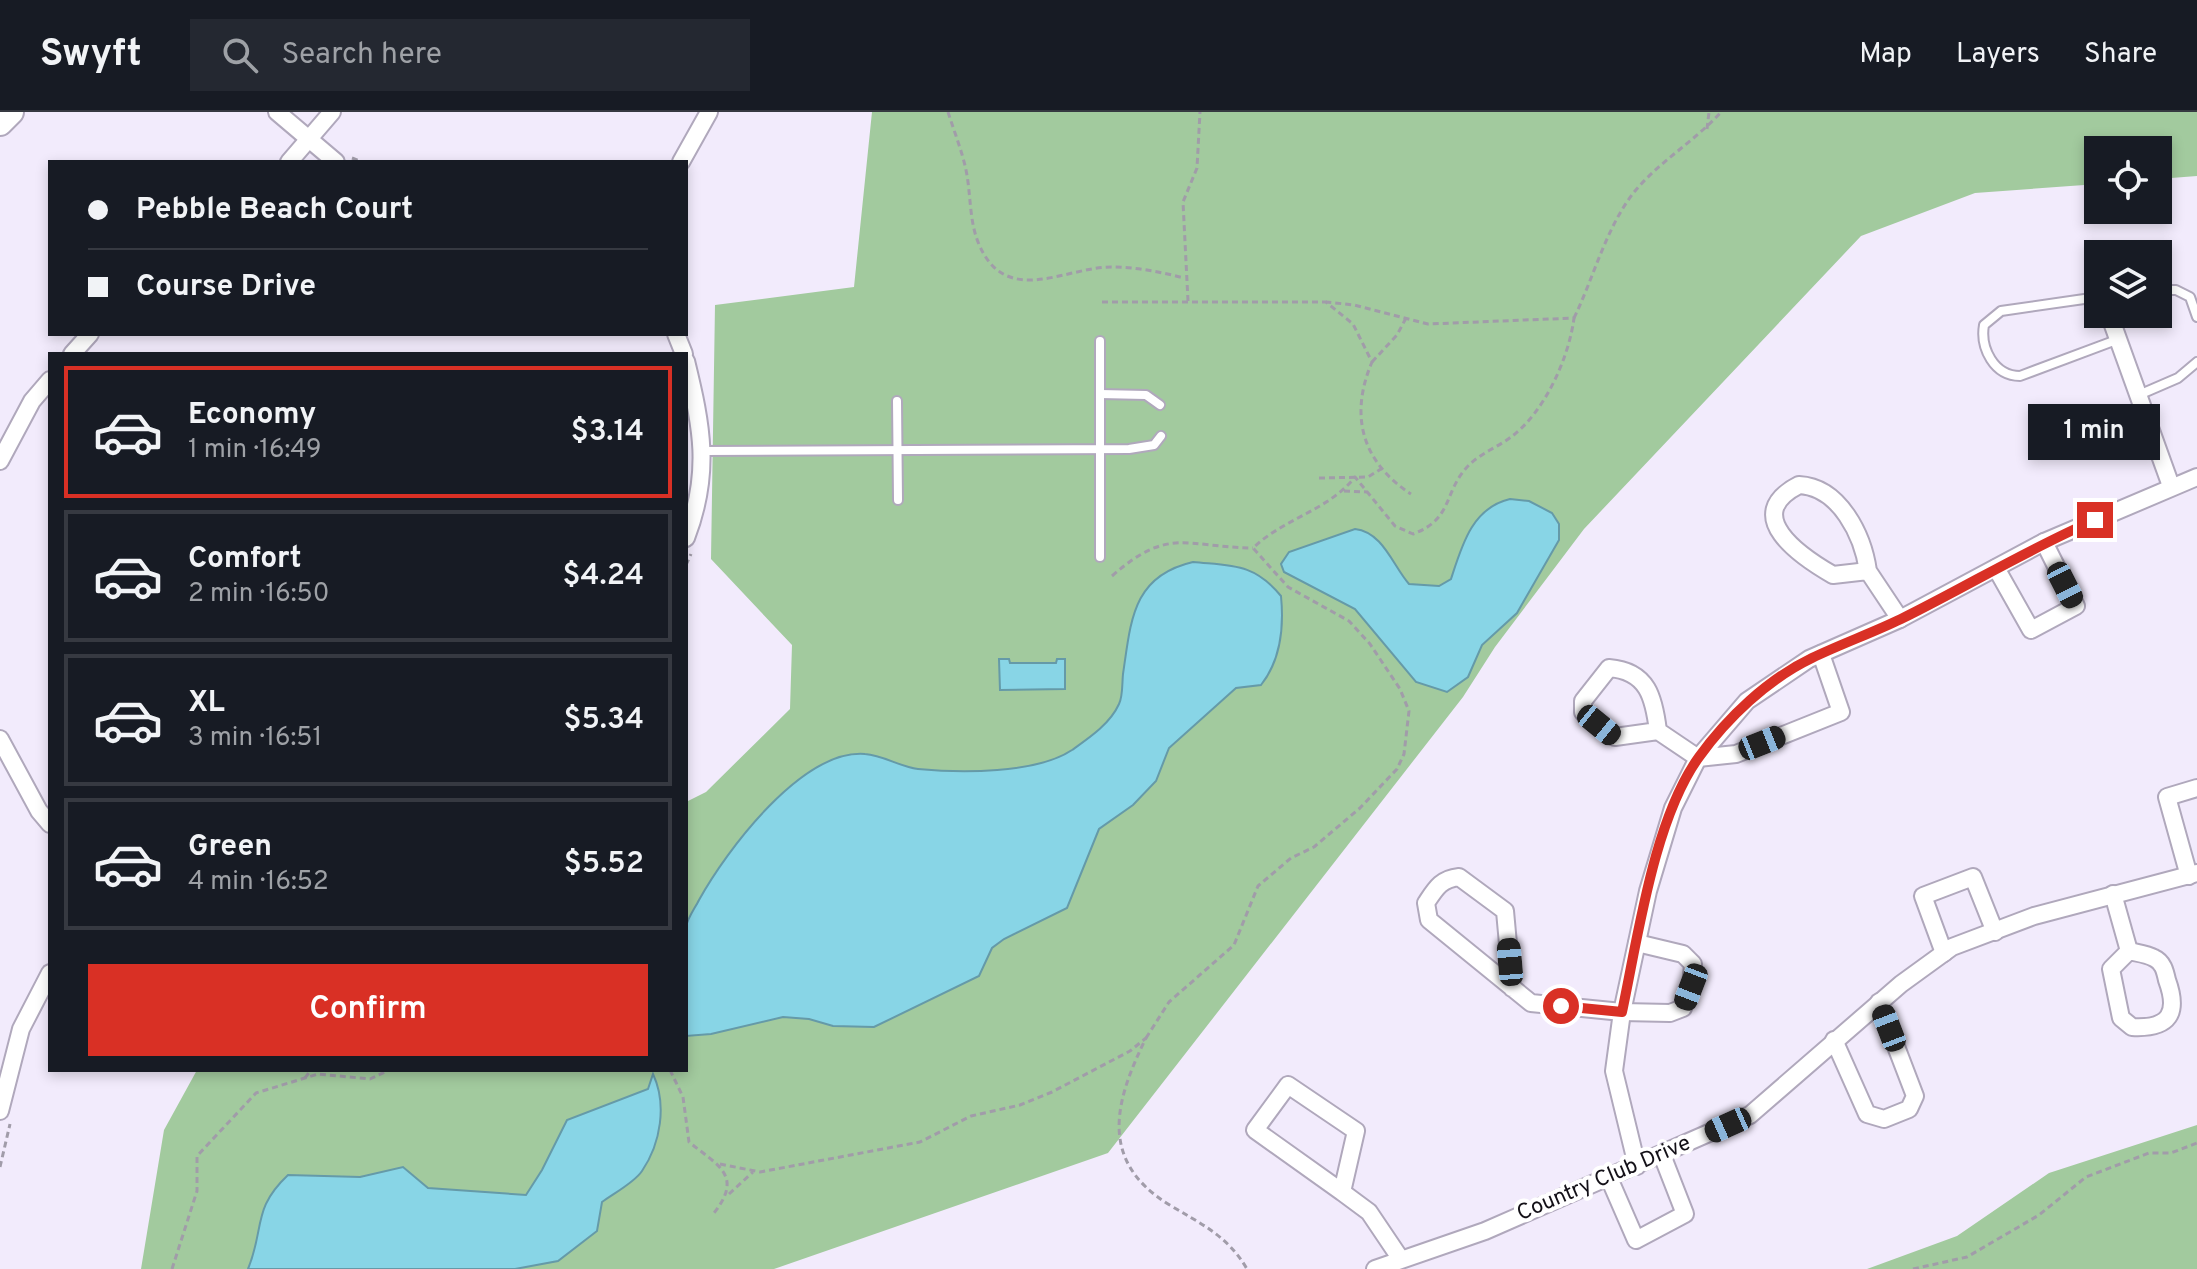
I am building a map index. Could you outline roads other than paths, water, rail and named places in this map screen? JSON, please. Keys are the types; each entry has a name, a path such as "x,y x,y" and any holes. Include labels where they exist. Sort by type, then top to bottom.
{"street":[{"path":"0,123 11,112"},
{"path":"277,112 333,160"},
{"path":"291,160 332,112"},
{"path":"682,160 709,112"},
{"path":"2115,328 2171,486"},
{"path":"74,352 88,336"},
{"path":"688,369 702,423 703,451 698,497 688,531"},
{"path":"0,461 32,401 48,382"},
{"path":"1637,1166 1614,1071 1622,1012 1673,808 1698,758 1747,701 1821,654 1900,619 2044,542 2197,477"},
{"path":"1868,571 1844,576 1826,571 1778,531 1773,515 1777,501 1799,485 1824,492 1861,535 1868,571 1900,619"},
{"path":"1996,568 2031,630 2076,606 2044,542"},
{"path":"1658,731 1655,700 1648,686 1622,669 1609,668 1583,701 1583,712 1615,737 1658,731 1698,758 1736,754 1841,712 1821,654"},
{"path":"0,739 39,811 48,822"},
{"path":"2193,874 2167,797 2197,788"},
{"name":"Country Club Drive","path":"1375,1269 1485,1231 1750,1115 1879,1002 1944,953 2034,916 2193,874"},
{"path":"1512,988 1505,911 1459,877 1447,878 1426,903 1429,920 1512,988 1531,1003 1622,1012 1670,1013 1683,1008 1691,987 1693,964 1683,954 1637,943"},
{"path":"1944,953 1923,896 1973,877 1995,932"},
{"path":"2113,894 2129,951"},
{"path":"2129,951 2155,958 2162,965 2174,1000 2163,1023 2132,1027 2121,1018 2111,969 2129,951"},
{"path":"0,1111 21,1029 48,977"},
{"path":"1834,1040 1867,1114 1884,1119 1909,1109 1915,1096 1879,1002"},
{"path":"1342,1192 1356,1131 1288,1085 1255,1130 1369,1212 1400,1258"},
{"path":"1609,1178 1636,1240 1685,1214 1662,1155"},
{"path":"1419,1252 1426,1269"}],"lane":[{"path":"2172,290 2190,297 2197,317"},
{"path":"2084,299 2001,311 1984,325 1984,347 1997,368 2006,374 2020,376 2120,339"},
{"path":"1100,341 1100,557"},
{"path":"2141,394 2178,378 2197,362"},
{"path":"1100,394 1146,395 1160,405"},
{"path":"897,401 898,500"},
{"path":"703,451 1145,447 1154,445 1161,436"}],"water":[{"path":"1510,499 1529,501 1552,513 1559,524 1559,540 1517,613 1482,645 1468,677 1447,692 1416,682 1355,609 1284,572 1281,564 1289,552 1355,529 1365,531 1380,543 1409,584 1439,586 1451,579 1464,541 1478,519 1497,504"},
{"path":"1193,562 1231,566 1252,572 1271,585 1281,596 1282,619 1277,654 1261,685 1236,688 1169,748 1156,781 1133,805 1099,829 1067,908 992,948 979,976 874,1027 833,1026 809,1019 783,1017 711,1034 688,1036 688,922 727,856 768,807 816,768 841,757 865,754 918,769 976,771 1039,764 1072,750 1105,724 1119,704 1129,636 1138,603 1157,578"},
{"path":"999,659 1009,659 1010,663 1056,663 1057,659 1065,659 1065,689 1000,690"},
{"path":"653,1074 661,1110 658,1136 649,1160 634,1180 602,1202 597,1231 558,1261 515,1269 248,1269 264,1209 288,1175 360,1177 403,1167 428,1188 526,1195 567,1120 648,1089"}]}
